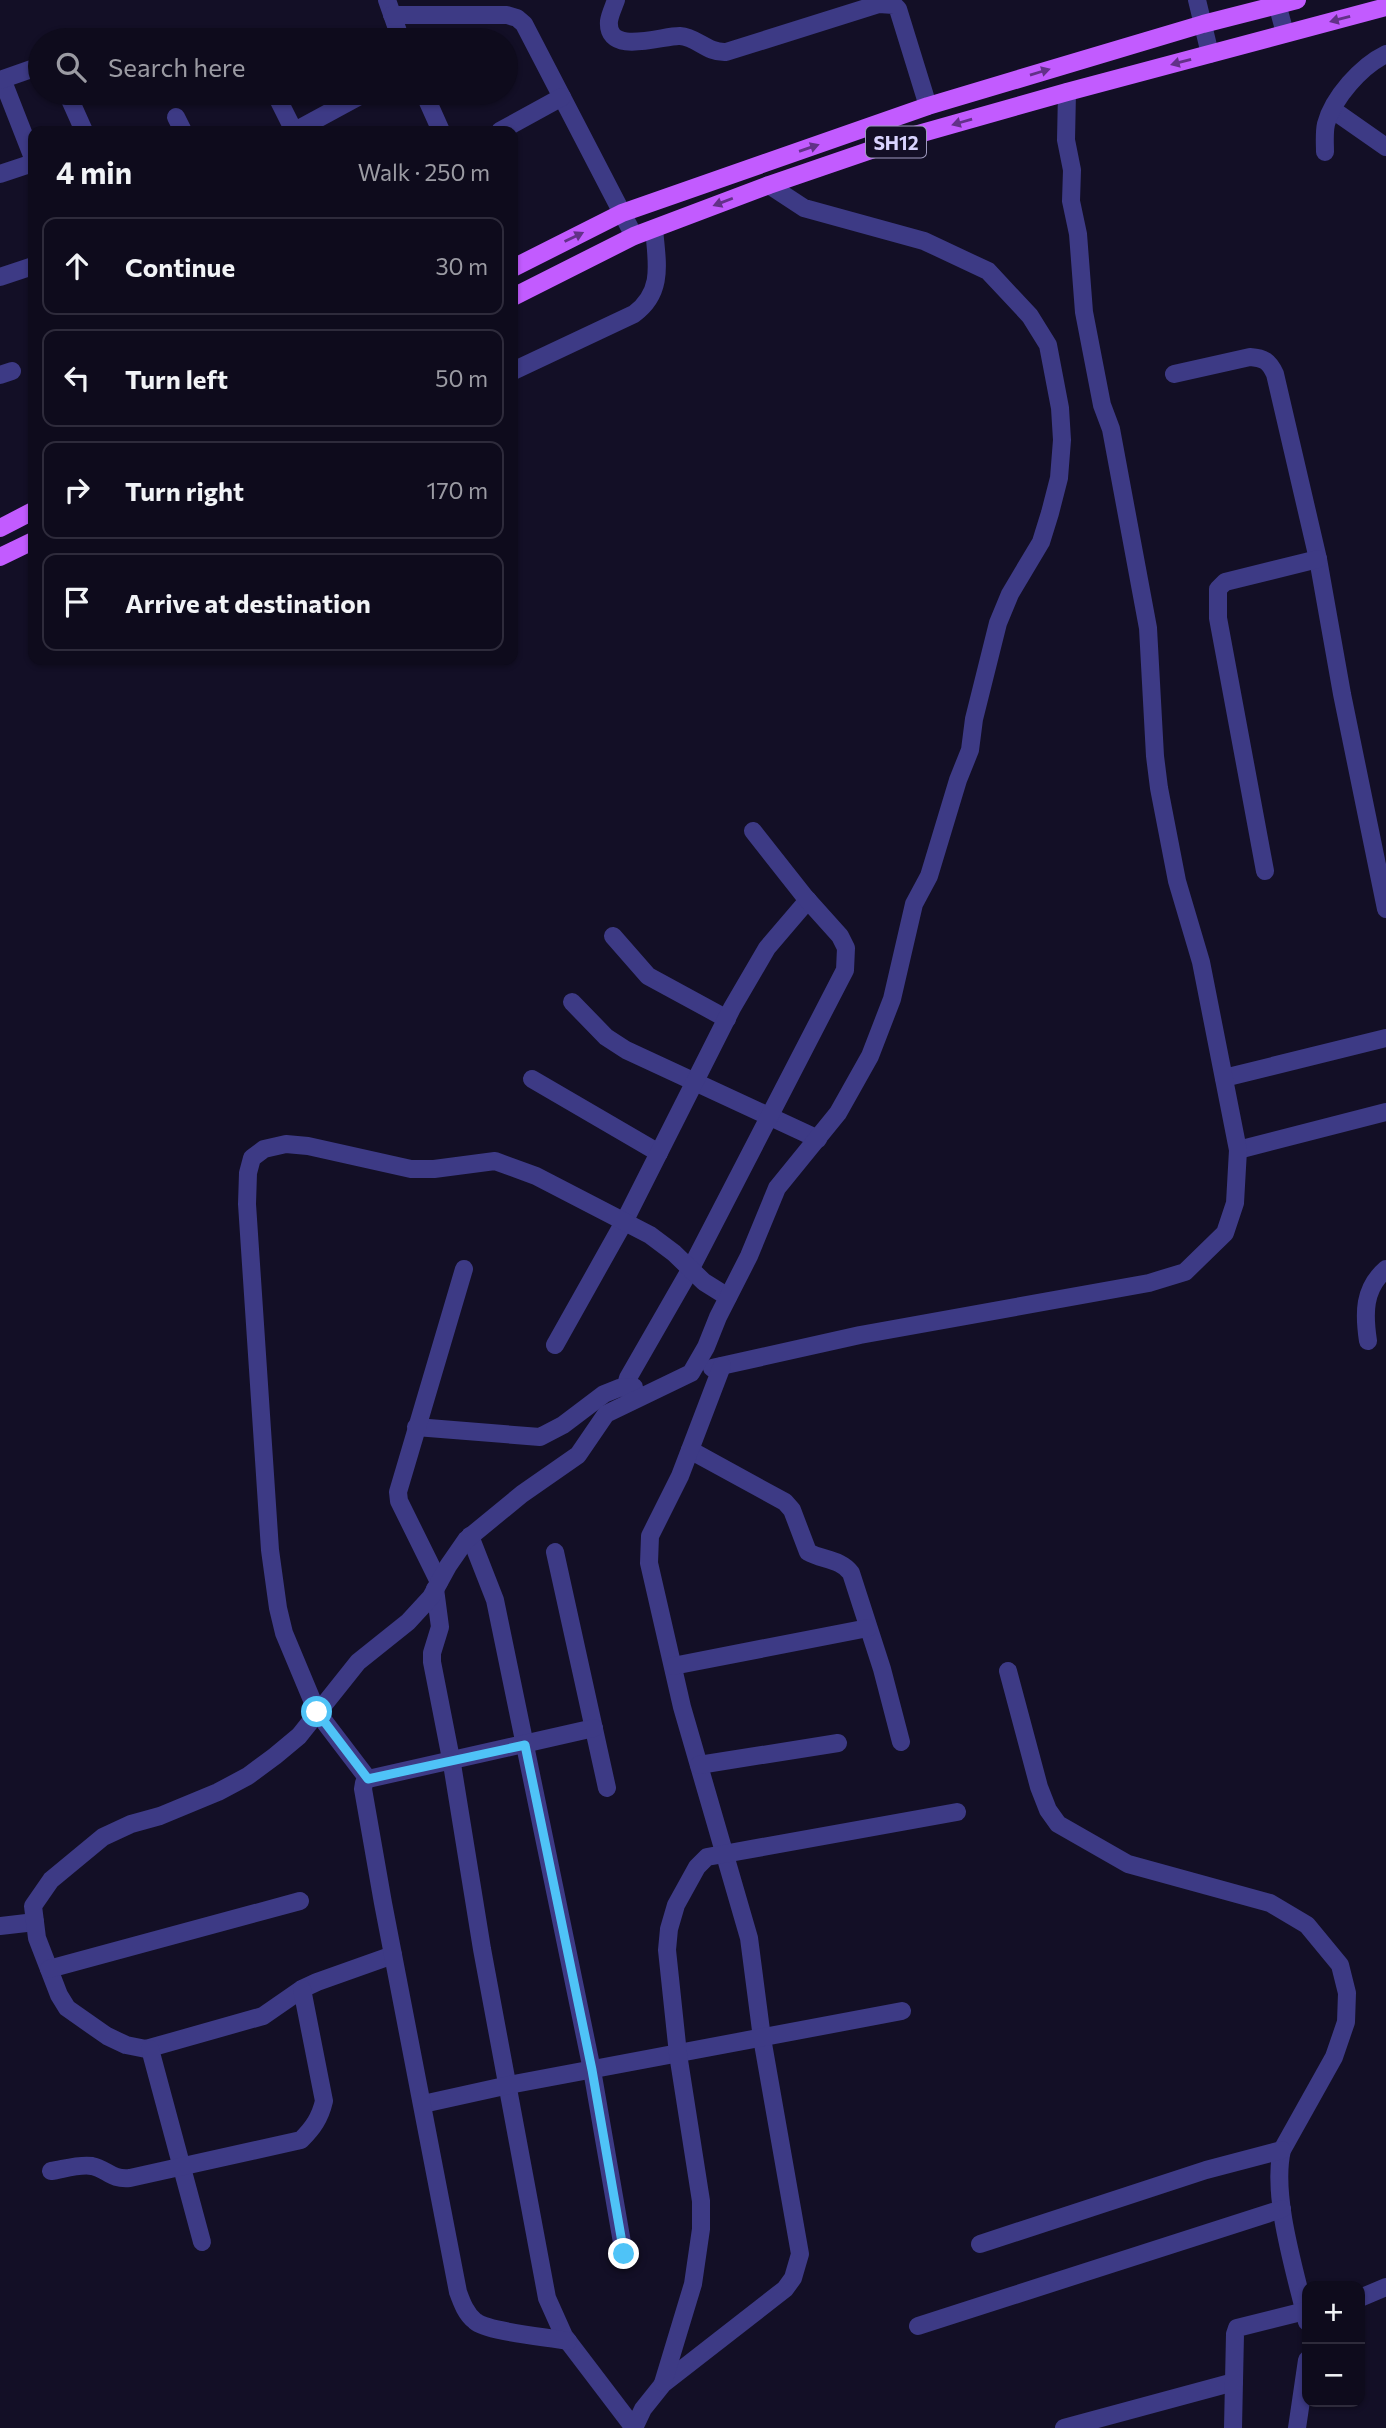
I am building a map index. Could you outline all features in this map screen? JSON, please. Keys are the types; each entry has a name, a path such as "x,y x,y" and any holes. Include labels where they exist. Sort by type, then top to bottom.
{"main road":[{"path":"518,265 622,213 928,106 1276,3 1297,0"},
{"name":"SH12","path":"518,290 634,236 769,185 915,135 1386,7"},
{"path":"0,528 28,514"},
{"path":"0,557 28,543"}],"street":[{"path":"617,0 609,21 614,35 624,41 637,43 678,36 717,52 726,52 861,5 894,5 898,9 928,106"},
{"path":"1196,0 1210,54"},
{"path":"1276,3 1290,32"},
{"path":"397,28 389,7 507,15 524,24 634,236"},
{"path":"1325,152 1326,125 1337,101 1358,76 1386,54"},
{"path":"28,70 0,80 28,145"},
{"path":"393,1955 302,1989 263,2016 150,2049 126,2045 107,2036 67,2008 48,1969 37,1938 33,1906 51,1880 94,1844 131,1824 191,1805 248,1776 299,1736 358,1662 408,1622 437,1586 470,1536 522,1494 578,1455 606,1414 691,1373 860,1335 1149,1283 1185,1272 1225,1233 1235,1203 1238,1150 1201,962 1177,881 1159,788 1152,722 1148,628 1111,429 1102,405 1084,312 1077,234 1071,201 1072,170 1066,140 1067,92"},
{"path":"509,126 562,97"},
{"path":"72,105 81,126"},
{"path":"281,105 292,126"},
{"path":"304,126 343,105"},
{"path":"429,105 439,126"},
{"path":"1333,110 1386,147"},
{"path":"0,174 28,165"},
{"path":"691,1373 706,1347 777,1188 838,1113 870,1056 892,999 914,904 929,876 970,750 974,719 998,624 1010,594 1041,542 1059,478 1062,440 1060,408 1048,345 1030,316 988,271 924,240 804,208 769,185"},
{"path":"518,369 634,314 646,305 655,289 657,269 654,229"},
{"path":"0,277 28,268"},
{"path":"1174,374 1250,357 1262,358 1270,364 1275,374 1318,559 1342,694 1381,862 1386,909"},
{"path":"1265,871 1218,618 1218,589 1225,582 1318,559"},
{"path":"625,1388 628,1378 690,1270 845,970 846,948 840,936 753,831"},
{"path":"555,1345 624,1222 727,1019 767,948 808,900"},
{"path":"613,936 648,976 727,1019"},
{"path":"572,1002 606,1037 626,1050 818,1139"},
{"path":"1224,1078 1386,1038"},
{"path":"532,1079 659,1153"},
{"path":"1238,1150 1386,1112"},
{"path":"368,1779 317,1712 284,1633 270,1550 247,1204 247,1173 252,1157 264,1149 286,1144 308,1146 411,1169 434,1169 495,1161 536,1177 650,1235 674,1253 704,1282 729,1297"},
{"path":"464,1269 416,1427 398,1492 399,1501 437,1586 440,1627 432,1662 547,2298 568,2341 634,2428 643,2409 663,2384 785,2288 798,2266 800,2254 762,2038 749,1938 699,1765 649,1563 650,1536 680,1476 722,1366"},
{"path":"1368,1342 1364,1311 1369,1292 1377,1277 1386,1269"},
{"path":"416,1427 540,1437 557,1430 604,1394 625,1388 659,1389"},
{"path":"690,1450 785,1502 792,1510 808,1552 839,1562 851,1573 901,1742"},
{"path":"470,1536 495,1601 592,2070 624,2254"},
{"path":"555,1552 607,1788"},
{"path":"673,1666 869,1628"},
{"path":"1008,1671 1039,1787 1048,1810 1058,1824 1128,1864 1270,1903 1307,1924 1340,1965 1347,1993 1346,2022 1334,2057 1282,2150 1279,2174 1282,2209 1302,2299"},
{"path":"568,2341 493,2329 475,2322 465,2310 458,2292 363,1789 368,1779 594,1728"},
{"path":"699,1765 838,1744"},
{"path":"663,2384 693,2284 701,2229 701,2201 678,2054 667,1950 669,1929 676,1905 697,1867 707,1857 957,1812"},
{"path":"48,1969 300,1901"},
{"path":"0,1926 35,1922"},
{"path":"51,2171 95,2166 119,2179 301,2140 321,2114 324,2101 302,1989"},
{"path":"423,2105 509,2085 902,2011"},
{"path":"150,2049 202,2242"},
{"path":"980,2244 1206,2171 1282,2150"},
{"path":"918,2326 1282,2209"},
{"path":"1365,2296 1386,2287"},
{"path":"1233,2428 1237,2328 1302,2318"},
{"path":"1075,2427 1234,2382"},
{"path":"1297,2428 1302,2394"}],"route":[{"path":"317,1712 368,1779 525,1745 592,2070 624,2254"}]}
